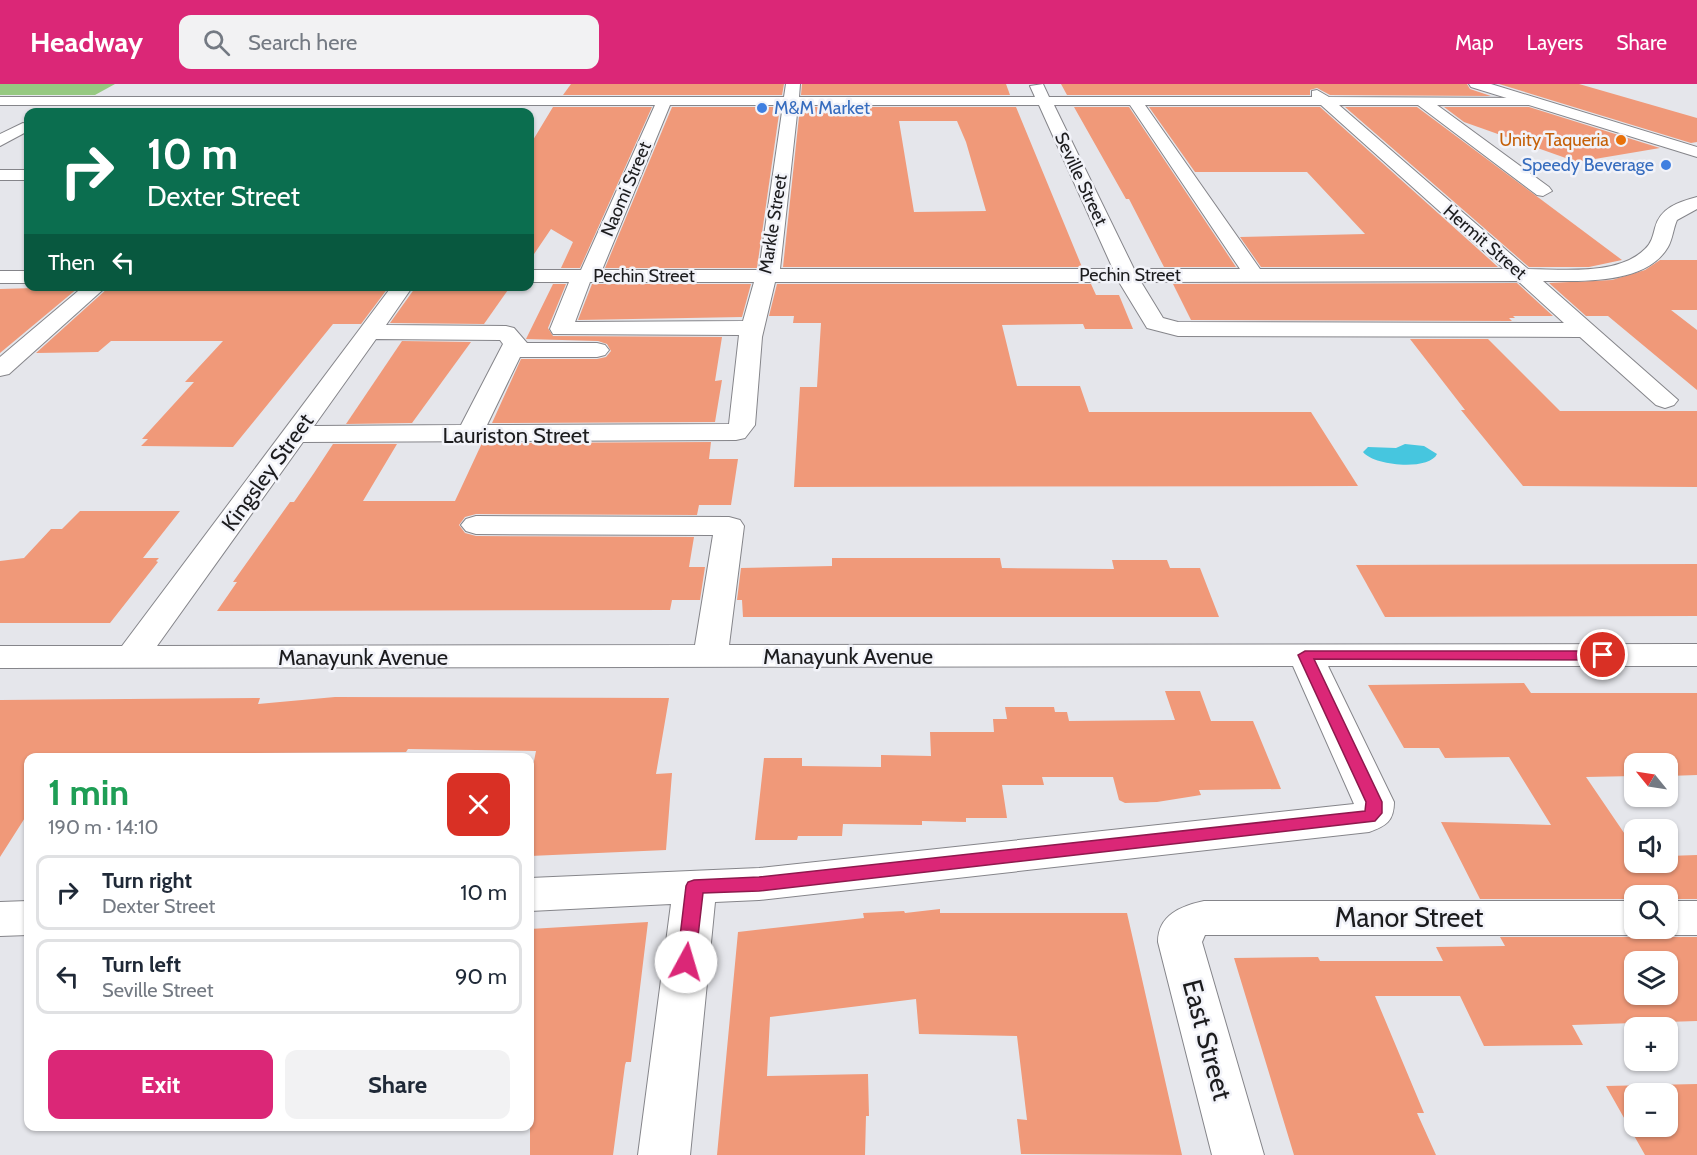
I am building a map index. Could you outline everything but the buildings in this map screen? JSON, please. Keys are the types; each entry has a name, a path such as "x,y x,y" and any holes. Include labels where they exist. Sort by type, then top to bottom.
{"street":[{"path":"303,108 331,84"},
{"path":"533,107 550,84"},
{"name":"Seville Street","path":"1036,84 1126,275 1155,323 1178,329 1585,330"},
{"name":"Hermit Street","path":"1305,84 1665,400"},
{"path":"1476,84 1697,152"},
{"path":"1,102 311,102 533,107 664,102 792,93 1044,102 1532,101"},
{"name":"Markle Street","path":"736,432 742,425 751,338 770,268 792,93"},
{"path":"1134,101 1254,275"},
{"path":"1421,101 1543,191"},
{"name":"Naomi Street","path":"561,329 664,102"},
{"path":"0,141 23,128"},
{"path":"0,175 24,175"},
{"name":"Pechin Street","path":"534,276 1522,275 1603,272 1643,261 1657,248 1668,217 1679,209 1697,203"},
{"path":"0,277 24,277"},
{"path":"0,369 91,291"},
{"name":"Kingsley Street","path":"131,658 399,291"},
{"path":"509,341 561,329 751,338"},
{"path":"370,332 509,341 751,338"},
{"path":"469,435 509,341"},
{"name":"Lauriston Street","path":"295,434 736,432"},
{"path":"477,525 729,526 710,656"},
{"path":"534,894 759,884 1362,819 1374,813 1374,802 1305,655"},
{"name":"Manayunk Avenue","path":"0,657 1697,655"},
{"path":"664,1155 694,886"},
{"path":"0,919 24,918"},
{"name":"Manor Street","path":"1185,926 1191,921 1204,918 1624,918"},
{"path":"1678,918 1697,918"},
{"name":"East Street","path":"1185,926 1180,934 1180,942 1238,1155"}],"green space":[{"path":"0,84 115,84 95,95 0,95"}],"water":[{"path":"1405,444 1424,446 1437,454 1424,463 1401,465 1378,461 1363,452 1368,447 1396,448"}],"place":[{"name":"M&M Market","path":"762,108"},
{"name":"Unity Taqueria","path":"1621,140"},
{"name":"Speedy Beverage","path":"1666,165"}],"route":[{"path":"686,962 694,886 759,884 1369,817 1374,813 1374,802 1305,655 1603,655"}]}
